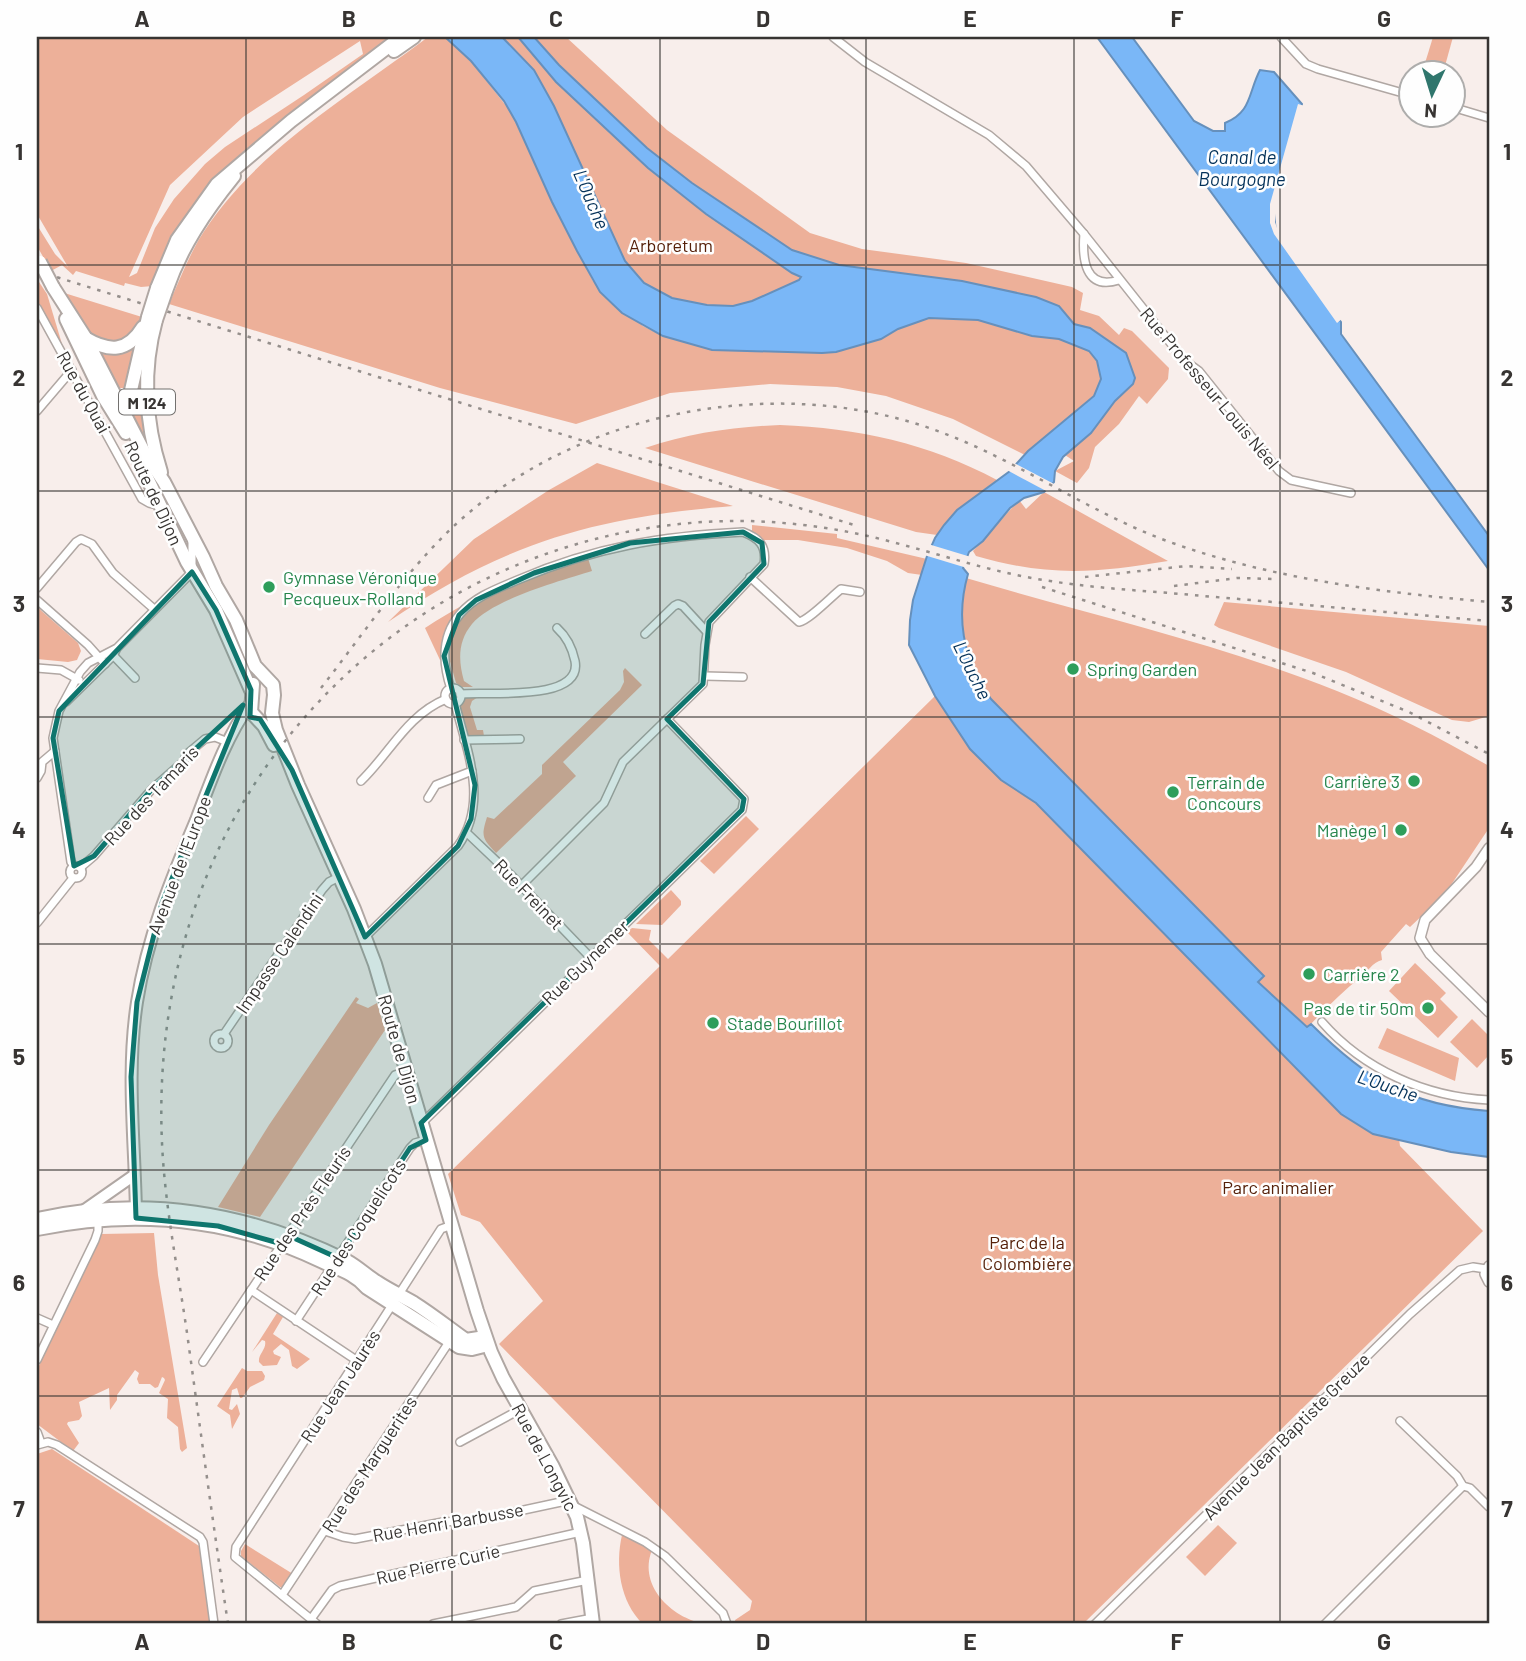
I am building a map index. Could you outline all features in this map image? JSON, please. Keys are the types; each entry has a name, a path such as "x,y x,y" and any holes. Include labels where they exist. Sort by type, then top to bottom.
{"main road":[{"name":"M 124","path":"124,422 169,256 195,211 216,184 401,37"},
{"name":"M 124","path":"315,103 355,79 414,37"},
{"name":"Route de Dijon","path":"38,260 85,337 112,391 158,505 192,572 216,610 251,690"},
{"name":"Route de Dijon","path":"53,286 94,378 164,482 236,620 255,666 265,679 271,682 274,689 263,717 279,756 292,770 365,937 384,990 487,1341"},
{"name":"M 124","path":"85,337 102,347 121,347 138,336 152,319"},
{"name":"M 124","path":"152,319 147,366 150,426 164,482"},
{"name":"M 124","path":"112,391 131,389 147,366"},
{"name":"Route de Dijon","path":"94,378 112,391"},
{"path":"250,704 251,690 255,682 265,679"},
{"name":"Route de Dijon","path":"250,704 251,712 263,717"},
{"name":"Avenue de l'Europe","path":"135,1212 132,1050 137,1002 150,942 162,902 228,742 250,704"},
{"path":"236,727 263,717"},
{"path":"83,1211 133,1175"},
{"path":"37,1219 83,1211 97,1214"},
{"path":"37,1229 97,1214 135,1212 215,1215 251,1223 335,1262 396,1299 448,1325 452,1337 487,1341"},
{"name":"Rue de Longvic","path":"487,1341 503,1378 572,1505 581,1532 593,1621"}],"street":[{"name":"Rue Professeur Louis Néel","path":"833,37 883,73 996,140 1033,173 1184,360 1199,371 1279,471 1291,480 1350,493"},
{"path":"1281,37 1306,64 1396,92"},
{"path":"1466,111 1489,118"},
{"path":"1084,234 1082,254 1084,267 1090,275 1111,282 1119,280"},
{"name":"Rue du Quai","path":"37,308 142,499 158,505"},
{"path":"37,411 72,370"},
{"path":"451,689 444,656 448,634 467,607 497,589 557,564 630,543 743,532 755,536 764,548 764,564 714,615 706,631 703,684 623,762 604,803 521,886"},
{"name":"Route de Dijon","path":"191,537 192,572"},
{"path":"37,588 81,539 92,544 113,573 154,610"},
{"path":"63,705 192,572 216,586"},
{"path":"750,577 799,622 806,621 841,589 860,592"},
{"path":"37,600 105,664"},
{"path":"645,634 678,604 706,631"},
{"path":"460,694 547,691 562,687 573,675 575,661 568,638 557,628"},
{"path":"37,923 71,883 74,878 70,871 77,867 71,862 57,772 54,725 77,678 88,663 99,656 114,652"},
{"path":"114,652 135,678"},
{"path":"37,667 61,670 85,685"},
{"path":"705,676 743,677"},
{"path":"451,689 458,690 460,694 460,699 455,703 446,699 446,693 451,689"},
{"path":"360,781 376,767 402,731 417,716 446,699"},
{"path":"365,937 467,833 475,796 472,771 455,703"},
{"name":"Rue Guynemer","path":"421,1123 742,810 744,800 667,719"},
{"name":"Rue des Tamaris","path":"77,867 94,856 152,789 200,743 210,737 228,742"},
{"path":"464,740 520,739"},
{"path":"55,751 39,762 39,774 57,772"},
{"path":"428,798 436,785 472,771"},
{"name":"Rue Freinet","path":"467,833 590,957"},
{"path":"1489,848 1476,867 1425,920 1420,938 1430,954 1489,1012"},
{"name":"Impasse Calendini","path":"224,1034 322,890 329,882 339,877"},
{"path":"1322,1022 1354,1050 1422,1090 1468,1099 1489,1100"},
{"name":"Rue des Près Fleuris","path":"203,1362 395,1075 406,1071"},
{"name":"Rue des Coquelicots","path":"296,1321 410,1148 415,1143 426,1140"},
{"path":"37,1360 95,1240 98,1231 97,1214"},
{"name":"Rue Jean Jaurès","path":"282,1595 235,1557 236,1547 441,1230 452,1225"},
{"path":"1488,1267 1485,1277 1489,1282"},
{"name":"Avenue Jean Baptiste Greuze","path":"1095,1624 1410,1314 1460,1270 1488,1267"},
{"path":"251,1290 356,1360"},
{"path":"37,1318 53,1325"},
{"name":"Rue des Marguerites","path":"282,1595 452,1337"},
{"path":"460,1442 521,1409"},
{"path":"1400,1421 1457,1476 1463,1486 1469,1488 1489,1507"},
{"path":"37,1432 39,1444 48,1442 57,1445 189,1530 203,1542 214,1624"},
{"path":"1325,1624 1463,1486"},
{"name":"Rue Henri Barbusse","path":"326,1531 343,1538 355,1539 443,1522 477,1520 561,1502 572,1505"},
{"path":"572,1505 646,1542 665,1556 723,1613 727,1624"},
{"name":"Rue Pierre Curie","path":"314,1622 332,1590 340,1586 581,1532"},
{"path":"433,1624 516,1607 534,1591 588,1580"},
{"path":"282,1595 314,1622"},
{"path":"561,1624 593,1621"}],"highlighted area":[{"path":"743,532 762,543 764,564 709,622 703,684 667,719 744,799 742,810 421,1123 426,1140 410,1148 338,1258 287,1235 282,1244 218,1226 136,1218 131,1077 137,1002 162,903 243,705 152,789 94,856 74,866 53,738 59,711 192,572 216,610 251,690 250,717 260,719 292,770 365,937 458,846 471,819 475,785 444,656 459,615 476,600 534,573 630,543"}],"green space":[{"path":"37,37 396,37 304,104 228,166 187,216 153,286 141,287 125,283 124,286 76,271 73,275 62,265 51,271 37,246 37,225 55,254 68,267 37,214","holes":["360,41 363,54 225,147 205,164 174,199 155,228 137,273 129,277 170,185 243,117"]},
{"path":"428,37 445,37 471,61 511,112 552,202 593,281 643,326 663,336 712,350 822,353 836,352 881,339 898,329 929,318 978,320 1032,336 1059,339 1089,351 1097,361 1101,379 1094,396 1025,455 953,419 886,396 837,387 770,384 670,393 576,424 440,388 169,304 198,241 220,209 245,180 303,128"},
{"name":"Arboretum","path":"502,37 518,37 556,82 648,168 706,214 792,273 801,276 800,280 752,301 733,306 707,305 672,298 644,283 625,261 554,106 534,70"},
{"path":"534,37 566,37 667,130 810,233 862,249 966,263 1072,287 1083,293 1080,310 1099,316 1119,335 1124,328 1132,331 1169,368 1168,379 1147,404 1139,396 1119,424 1095,447 1089,468 1077,483 1055,471 1074,461 1065,455 1091,433 1115,401 1134,382 1126,353 1090,329 1074,324 1036,297 962,281 839,265 792,250 692,183 647,148 559,65"},
{"path":"1433,37 1453,37 1447,60 1426,60"},
{"path":"37,279 47,294 62,344 37,305"},
{"path":"61,292 142,317 131,335 113,345 92,335"},
{"path":"138,339 126,388 113,388 98,350"},
{"path":"142,382 152,458 128,416 135,390"},
{"path":"780,425 837,430 892,440 945,456 997,480 957,510 937,535 916,532 645,448 712,432"},
{"path":"597,463 733,506 637,518 552,539 512,553 471,572 388,622 474,539 549,490"},
{"path":"1044,492 1168,561 1072,571 1026,567 976,556 973,551 1019,500 1026,509"},
{"path":"752,525 837,534 837,538 927,559 922,575 908,573 887,561 847,548 798,540 764,540 752,531"},
{"path":"586,552 592,571 511,599 482,615 472,624 464,637 460,658 464,681 473,687 462,687 456,683 449,658 440,660 425,628 503,584"},
{"path":"966,578 1246,658 1337,691 1395,717 1489,766 1489,828 1445,894 1410,927 1406,924 1381,952 1382,960 1373,965 1308,1027 1258,982 1263,976 991,699 974,671 964,641 961,610"},
{"path":"1224,602 1489,626 1489,716 1469,722 1452,720 1346,672 1219,628 1214,625"},
{"path":"37,607 78,643 81,651 77,660 68,662 37,659"},
{"path":"625,668 642,685 563,762 576,776 496,853 484,837 487,817 494,819 542,774 542,765 620,690 624,682"},
{"name":"Parc de la Colombière","path":"935,696 967,743 990,769 1036,803 1341,1114 1373,1134 1399,1139 1400,1146 1483,1231 1083,1624 736,1624 735,1620 750,1610 752,1601 499,1344 543,1301 480,1222 461,1215 448,1174 660,966 627,932 632,928 651,930 649,940 668,959"},
{"path":"478,697 472,701 470,707 477,730 483,730 484,736 468,735 460,706 466,698"},
{"path":"746,816 759,829 714,874 700,861"},
{"path":"671,890 681,901 681,905 662,925 636,924"},
{"name":"Pas de tir 50m","path":"1415,963 1446,993 1440,999 1458,1017 1438,1038 1389,991"},
{"path":"356,997 359,999 356,1003 368,1008 377,1003 385,1030 260,1217 218,1207 269,1125"},
{"path":"1472,1019 1489,1036 1489,1055 1477,1068 1450,1042"},
{"path":"1387,1028 1459,1058 1455,1081 1378,1048"},
{"path":"154,1233 158,1275 187,1448 182,1452 178,1427 167,1418 168,1399 159,1393 164,1378 162,1377 155,1388 150,1384 139,1384 139,1373 135,1370 110,1410 109,1388 79,1402 82,1416 79,1420 67,1424 79,1443 73,1451 37,1424 37,1370 101,1234"},
{"path":"277,1313 283,1317 273,1334 310,1359 297,1369 292,1366 289,1350 281,1344 273,1351 281,1357 277,1365 263,1366 259,1362 265,1341 262,1340 252,1352"},
{"path":"242,1368 247,1371 262,1371 265,1376 264,1380 250,1387 242,1398 237,1388 232,1390 229,1409 232,1410 237,1404 240,1414 232,1429 230,1415 217,1406"},
{"path":"52,1449 199,1546 212,1624 37,1624 37,1454"},
{"path":"1218,1525 1237,1543 1205,1576 1186,1557"},
{"path":"622,1535 652,1550 650,1577 662,1600 683,1616 708,1624 643,1624 629,1605 621,1582 619,1558"},
{"path":"245,1544 293,1574 285,1587 280,1587 241,1556"}],"water":[{"name":"L'Ouche","path":"445,37 502,37 534,70 554,106 625,261 644,283 672,298 707,305 733,306 752,301 801,277 706,214 648,168 556,82 518,37 534,37 559,65 647,148 692,183 792,250 839,265 962,281 1036,297 1059,306 1074,324 1090,328 1126,353 1135,378 1133,384 1115,401 1091,433 1063,457 1055,471 1054,482 1044,492 1024,498 1010,508 983,541 969,552 963,568 968,574 962,623 968,655 974,670 991,699 1264,976 1258,982 1307,1027 1311,1024 1331,1044 1371,1075 1412,1096 1460,1108 1489,1111 1489,1157 1451,1152 1373,1134 1341,1114 1036,803 1001,780 970,749 935,696 909,645 913,600 935,538 957,510 1010,471 1028,451 1094,396 1101,379 1097,361 1089,351 1059,339 1032,336 978,320 929,318 898,329 881,339 836,352 822,353 712,350 663,336 622,313 600,292 552,202 504,101 471,61"},
{"name":"Canal de Bourgogne","path":"1097,37 1132,37 1194,121 1213,131 1225,131 1225,123 1234,119 1245,107 1260,70 1274,72 1302,104 1273,204 1276,232 1341,322 1341,334 1489,536 1489,570"}],"pier":[{"path":"1298,104 1305,106 1276,205 1275,222 1278,231 1343,318 1337,323 1274,234 1270,223 1270,204"},
{"path":"1014,463 1056,485 1048,492 1005,469"},
{"path":"928,544 971,557 967,568 924,555"}],"railway":[{"path":"37,271 854,525"},
{"path":"321,688 385,604 436,544 455,525 505,486 560,454 620,429 682,413 746,405 811,405 874,413 935,430 994,455 1137,529 1246,565 1326,582 1489,602"},
{"path":"228,1624 164,1168 163,1070 171,998 188,929 212,863 244,800 284,742 332,688 387,640 468,588 557,550 651,528 699,522 747,521 793,524 853,533 1004,572 1069,584 1489,621"},
{"path":"1085,577 1186,566 1232,569"},
{"path":"1174,586 1237,578 1275,579"},
{"path":"1042,587 1313,673 1409,712 1489,754"}],"place":[{"name":"Gymnase Véronique Pecqueux-Rolland","path":"269,587"},
{"name":"Spring Garden","path":"1073,669"},
{"name":"Carrière 3","path":"1414,781"},
{"name":"Terrain de Concours","path":"1173,792"},
{"name":"Manège 1","path":"1401,830"},
{"name":"Carrière 2","path":"1309,974"},
{"name":"Pas de tir 50m","path":"1428,1008"},
{"name":"Stade Bourillot","path":"713,1023"}],"park label":[{"name":"Parc animalier","path":"1278,1187"}]}
